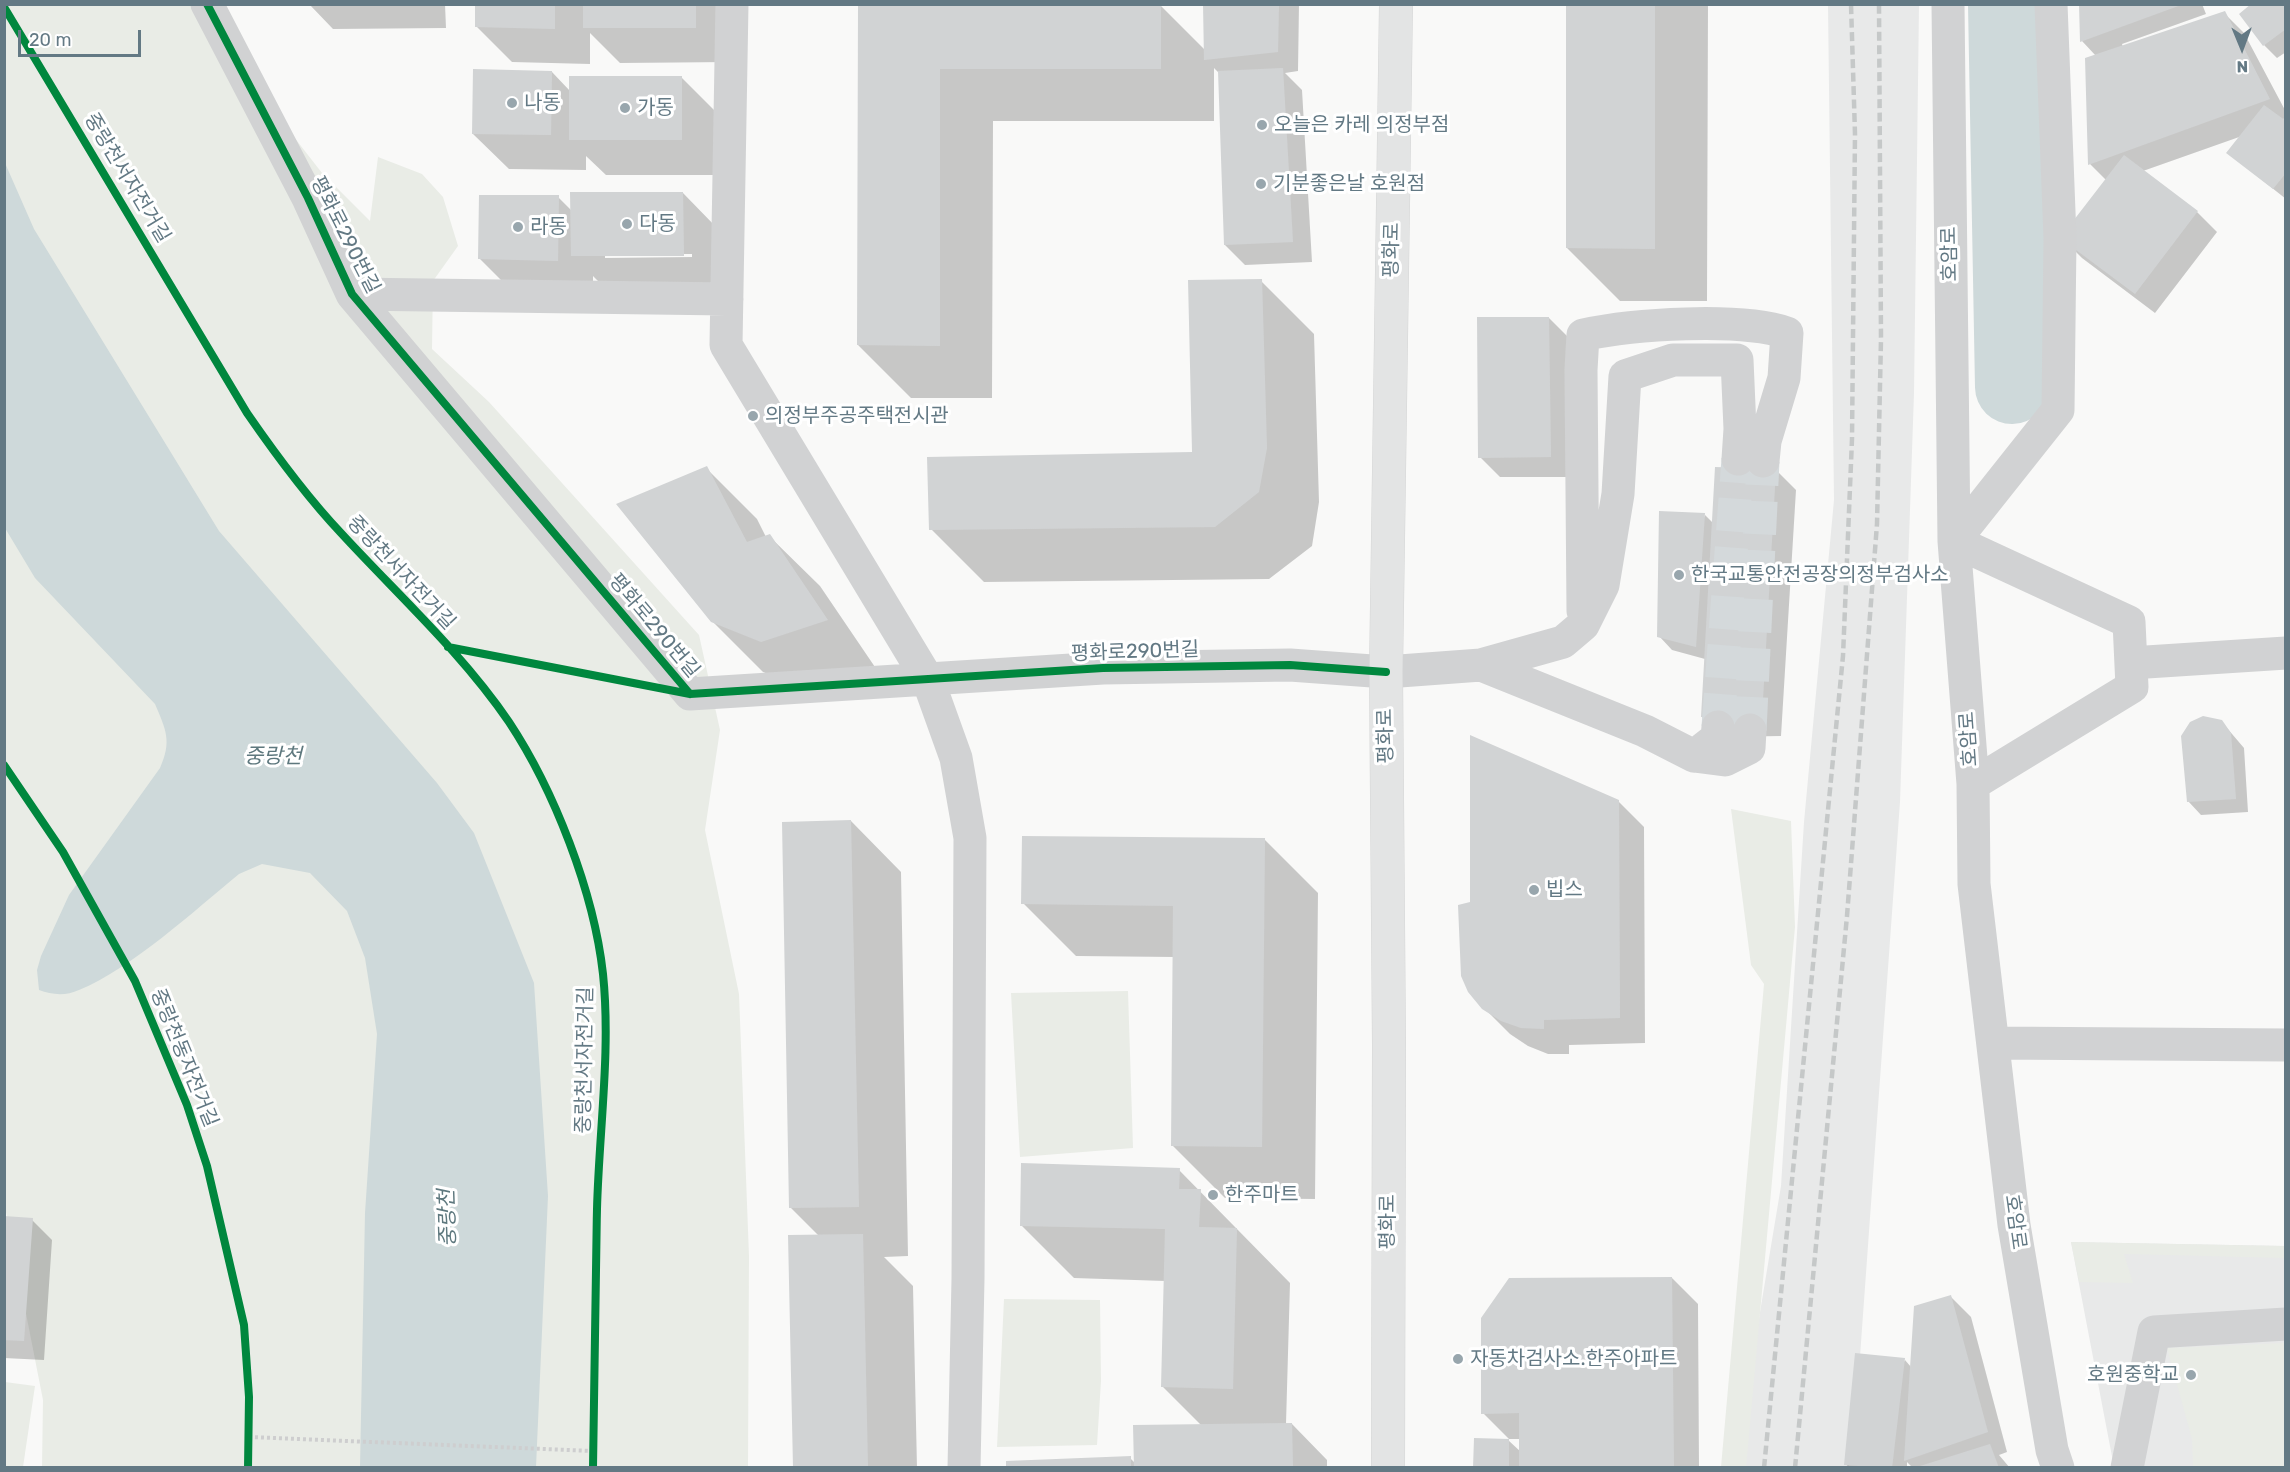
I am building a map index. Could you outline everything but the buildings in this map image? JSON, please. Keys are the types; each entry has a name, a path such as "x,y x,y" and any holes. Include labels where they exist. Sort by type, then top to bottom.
{"main road":[{"name":"평화로","path":"1388,1467 1389,1046 1386,672 1396,4"}],"street":[{"name":"평화로290번길","path":"207,4 308,198 352,294 690,694 1103,668 1290,665 1386,672 1481,665"},
{"path":"732,4 726,345 928,680 956,758 970,838 968,1280 964,1467"},
{"name":"호암로","path":"1948,4 1954,541 1973,784 1974,884 2014,1225 2052,1450 2058,1467"},
{"path":"1973,784 2132,687 2129,622 1954,541 2058,410 2060,238 2051,4"},
{"path":"352,294 727,299"},
{"path":"1481,665 1563,642 1583,625 1603,585 1618,494 1625,376 1673,360 1737,360 1740,429 1750,460 1765,441 1784,378 1787,333 1767,327 1685,325 1607,329 1583,334 1581,370 1583,625"},
{"path":"2131,663 2286,653"},
{"path":"1481,665 1645,731 1694,756 1725,760 1749,748 1750,730"},
{"path":"1694,756 1717,738 1718,727"},
{"path":"1994,1043 2286,1045"},
{"path":"2127,1467 2154,1332 2286,1324"}],"path":[{"path":"249,1427 249,1447"},
{"path":"249,1437 361,1440 593,1455 593,1440"}],"shaded area":[{"path":"4,5 191,5 322,173 370,221 378,157 422,174 443,197 458,246 433,281 432,349 489,402 699,635 720,730 705,830 739,994 749,1256 748,1467 42,1467 43,1400 4,1202"},
{"path":"1828,5 1919,5 1914,393 1900,802 1858,1384 1849,1467 1734,1468 1781,1186 1804,822 1834,500"},
{"path":"1731,809 1791,821 1795,927 1746,1468 1721,1467 1764,984 1751,965"},
{"path":"1128,991 1133,1148 1020,1157 1011,993"},
{"name":"호원중학교","path":"2071,1242 2285,1246 2285,1467 2114,1467"},
{"path":"2071,1242 2285,1246 2285,1258 2124,1254 2133,1283 2079,1282"},
{"path":"1004,1299 1100,1300 1101,1381 1097,1445 997,1447"},
{"path":"2285,1343 2285,1467 2193,1467 2192,1439 2167,1348"},
{"path":"5,1382 35,1386 23,1467 5,1467"}],"water":[{"name":"중랑천","path":"5,163 34,229 219,531 437,783 474,833 534,983 548,1196 536,1467 360,1467 365,1213 377,1034 365,958 347,911 310,873 262,864 239,874 141,954 99,980 79,990 64,994 39,990 37,970 41,956 69,895 160,768 167,743 165,729 155,704 35,578 5,528"}],"waterway":[{"path":"2005,4 2012,387"}],"tunnel":[{"path":"1718,727 1738,459"},
{"path":"1750,730 1763,461"}],"railway":[{"path":"1764,1468 1843,656 1852,439 1855,134 1851,4"},
{"path":"1795,1468 1847,916 1877,524 1881,339 1879,4"}],"cycle path":[{"path":"207,4 308,198 352,294 690,694"},
{"name":"중랑천서자전거길","path":"4,7 247,413 280,460 316,505 450,648 491,697 526,749 570,843 591,910 603,974 605,1003 605,1062 597,1209 593,1468"},
{"path":"448,647 690,694 1103,668 1290,665 1386,672"},
{"name":"중랑천동자전거길","path":"4,765 63,852 135,981 187,1105 207,1166 244,1325 249,1397 248,1468"}],"place":[{"name":"나동","path":"512,103"},
{"name":"가동","path":"625,108"},
{"name":"오늘은 카레 의정부점","path":"1262,125"},
{"name":"기분좋은날 호원점","path":"1261,184"},
{"name":"다동","path":"627,224"},
{"name":"라동","path":"518,227"},
{"name":"의정부주공주택전시관","path":"753,416"},
{"name":"한국교통안전공장의정부검사소","path":"1679,575"},
{"name":"빕스","path":"1534,890"},
{"name":"한주마트","path":"1213,1195"},
{"name":"자동차검사소.한주아파트","path":"1458,1359"},
{"name":"호원중학교","path":"2191,1375"}]}
